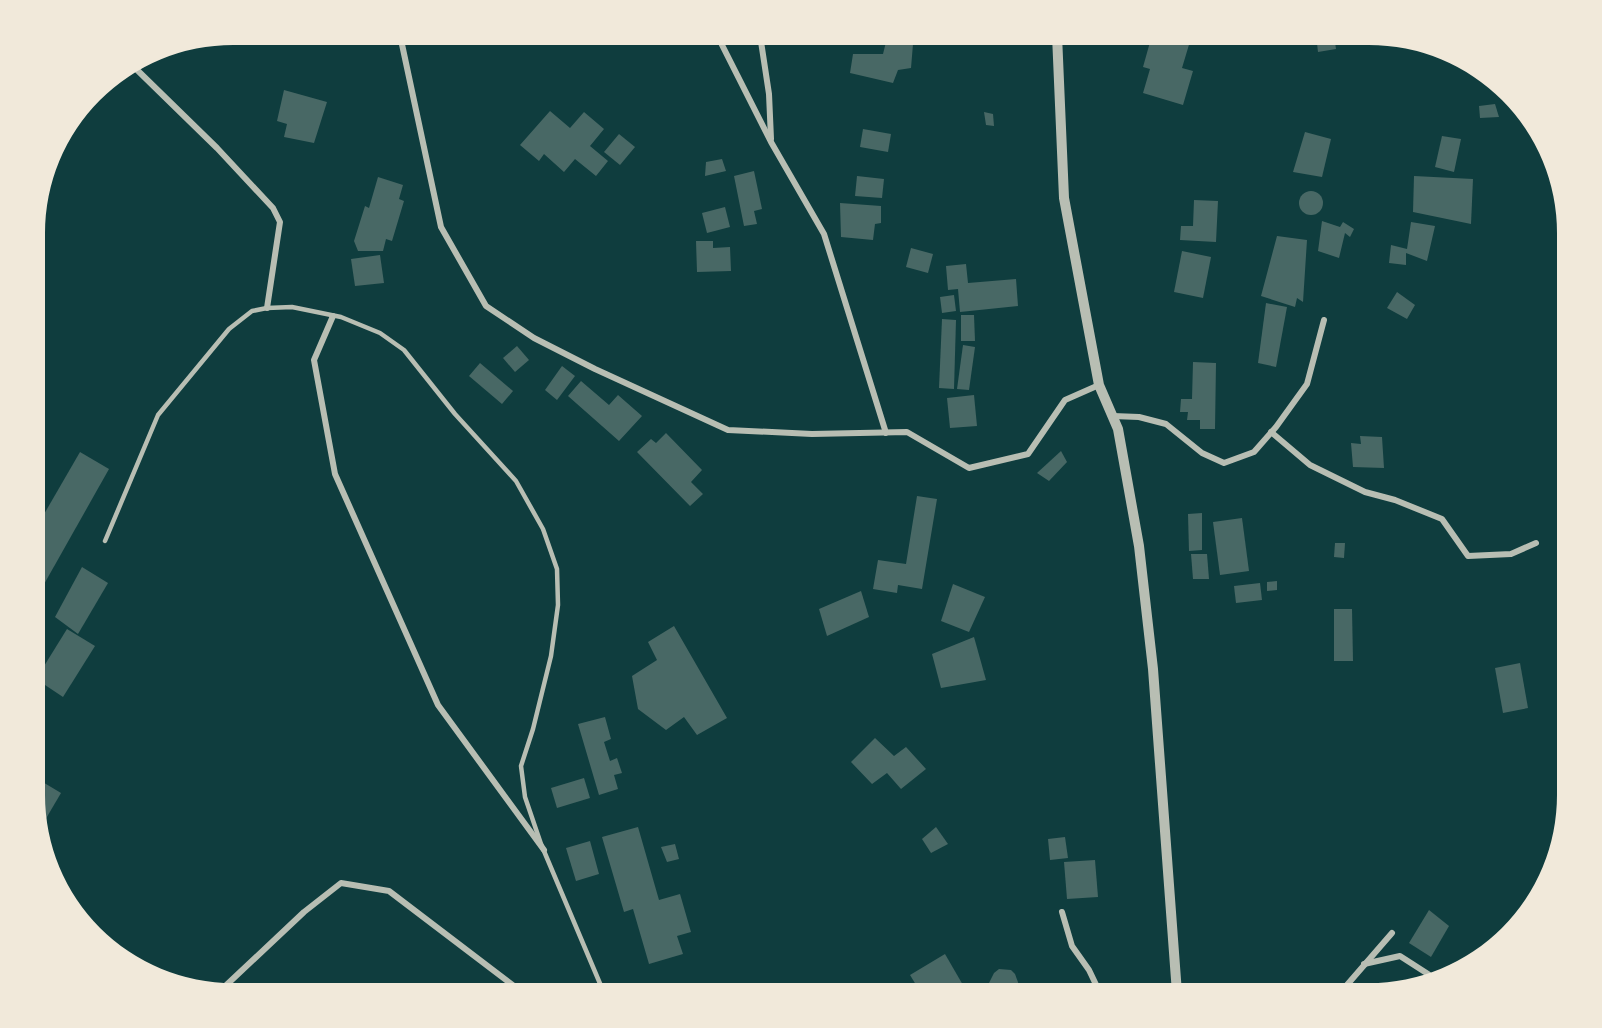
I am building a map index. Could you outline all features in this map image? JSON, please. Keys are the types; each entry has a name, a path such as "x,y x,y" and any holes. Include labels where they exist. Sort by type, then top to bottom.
{"street":[{"path":"402,45 441,227 486,306 534,338 595,369 728,430 812,434 906,432 969,468 1028,454 1065,400 1099,385"},
{"path":"722,45 771,142 824,234 886,433"},
{"path":"762,45 769,94 771,142"},
{"path":"1057,45 1064,198 1099,385 1118,429 1139,546 1153,669 1176,983"},
{"path":"138,71 217,148 273,208 280,222 267,308"},
{"path":"333,316 314,360 336,474 438,705 544,850"},
{"path":"1112,416 1139,417 1166,424 1202,453 1224,463 1254,452 1307,384 1324,320"},
{"path":"1271,432 1319,470 1365,492 1395,500 1442,519 1468,556 1511,554 1536,543"},
{"path":"229,983 304,912 341,883 388,891 510,983"},
{"path":"1062,912 1072,946 1095,983"},
{"path":"1348,983 1392,933"},
{"path":"1363,964 1400,956 1428,974"}],"lane":[{"path":"105,541 158,415 229,329 252,311 292,307 333,316 380,333 404,350 455,414 516,481 543,529 556,569 558,605 551,656 533,729 521,766 525,797 544,850 600,983"}],"building":[{"path":"885,45 913,45 911,68 898,70 893,83 850,73 853,54 883,54"},
{"path":"1149,45 1189,45 1182,68 1193,71 1183,105 1143,93 1150,69 1143,67"},
{"path":"1317,45 1335,45 1336,49 1318,52"},
{"path":"284,90 327,102 314,143 284,137 287,124 277,121"},
{"path":"1495,104 1499,117 1480,118 1479,106"},
{"path":"550,111 570,128 584,112 604,129 590,146 608,161 596,176 575,159 564,172 544,154 539,161 520,145"},
{"path":"984,112 993,114 994,126 986,125"},
{"path":"863,129 891,134 888,152 860,147"},
{"path":"1305,132 1331,139 1322,177 1293,172"},
{"path":"619,134 635,147 620,165 604,152"},
{"path":"1442,136 1461,139 1454,172 1435,167"},
{"path":"722,159 726,171 705,176 706,162"},
{"path":"754,171 762,209 754,211 757,224 744,226 734,176"},
{"path":"857,176 884,179 882,198 855,196"},
{"path":"1414,176 1473,179 1471,224 1413,212"},
{"path":"378,177 403,185 399,199 404,201 392,241 386,239 383,251 358,251 354,241 365,206 369,208"},
{"path":"1311,191 1320,194 1323,203 1320,212 1311,215 1302,212 1299,203 1302,194"},
{"path":"1194,200 1218,201 1216,242 1180,240 1181,226 1193,226"},
{"path":"840,203 881,206 881,223 875,224 873,240 841,237"},
{"path":"725,207 730,227 707,233 702,213"},
{"path":"1322,221 1340,227 1343,222 1354,229 1350,237 1345,233 1339,258 1318,251"},
{"path":"1411,222 1435,226 1427,261 1406,253 1406,265 1389,263 1391,245 1407,249"},
{"path":"1277,236 1307,240 1303,302 1297,298 1295,307 1261,296"},
{"path":"696,241 713,241 713,248 730,247 731,271 697,272"},
{"path":"911,248 933,254 928,273 906,267"},
{"path":"1182,251 1211,257 1203,298 1174,292"},
{"path":"380,255 384,283 355,286 351,259"},
{"path":"966,264 968,283 1016,279 1018,306 960,312 958,289 948,290 946,266"},
{"path":"1397,292 1415,305 1407,319 1387,308"},
{"path":"954,295 956,311 942,313 940,297"},
{"path":"1266,303 1287,307 1276,367 1258,363"},
{"path":"961,315 974,315 975,341 961,341"},
{"path":"942,319 956,320 954,389 939,388"},
{"path":"963,345 975,347 969,390 957,389"},
{"path":"517,346 529,360 515,372 503,358"},
{"path":"1193,362 1216,363 1215,429 1200,429 1200,420 1187,420 1188,412 1180,412 1181,399 1192,399"},
{"path":"480,363 513,391 502,404 469,376"},
{"path":"562,366 575,376 557,400 545,390"},
{"path":"581,381 609,405 618,395 642,416 619,441 568,396"},
{"path":"974,395 977,426 950,428 947,398"},
{"path":"666,433 702,470 691,482 703,494 690,506 637,452 651,439 656,443"},
{"path":"1360,436 1382,437 1384,468 1353,467 1351,443 1361,444"},
{"path":"1061,451 1067,462 1049,481 1037,473"},
{"path":"80,452 109,469 45,582 45,512"},
{"path":"917,496 937,499 922,589 898,585 897,593 873,589 878,560 906,564"},
{"path":"1202,513 1202,550 1189,551 1188,514"},
{"path":"1242,518 1249,571 1220,575 1213,522"},
{"path":"1335,543 1345,543 1344,558 1334,557"},
{"path":"1191,554 1207,554 1209,579 1193,579"},
{"path":"82,567 108,583 78,634 55,617"},
{"path":"1277,581 1277,590 1267,591 1267,582"},
{"path":"1260,583 1262,600 1236,603 1234,586"},
{"path":"953,584 985,597 969,632 941,621"},
{"path":"861,591 869,617 827,636 819,609"},
{"path":"1334,609 1352,609 1353,661 1334,661"},
{"path":"674,626 727,718 697,735 684,717 666,730 638,709 632,676 657,660 648,642"},
{"path":"67,629 95,646 63,697 45,685 45,664"},
{"path":"974,637 986,680 941,688 932,654"},
{"path":"1520,663 1528,708 1503,713 1495,668"},
{"path":"605,717 611,739 604,742 610,761 617,758 622,773 614,775 618,789 599,795 578,724"},
{"path":"875,738 894,756 906,747 926,769 901,789 887,773 872,784 851,762"},
{"path":"584,778 590,798 557,808 551,788"},
{"path":"45,783 61,793 47,817"},
{"path":"638,827 659,900 680,894 691,932 677,936 683,954 649,964 633,909 624,912 602,837"},
{"path":"936,827 948,844 931,853 922,839"},
{"path":"1065,837 1068,858 1050,860 1048,839"},
{"path":"590,841 599,874 576,881 566,848"},
{"path":"675,844 679,859 667,862 661,847"},
{"path":"1095,860 1098,897 1067,899 1064,862"},
{"path":"1429,910 1449,926 1431,957 1409,943"},
{"path":"945,954 962,983 915,983 910,975"},
{"path":"999,969 1011,970 1018,983 989,983"}]}
